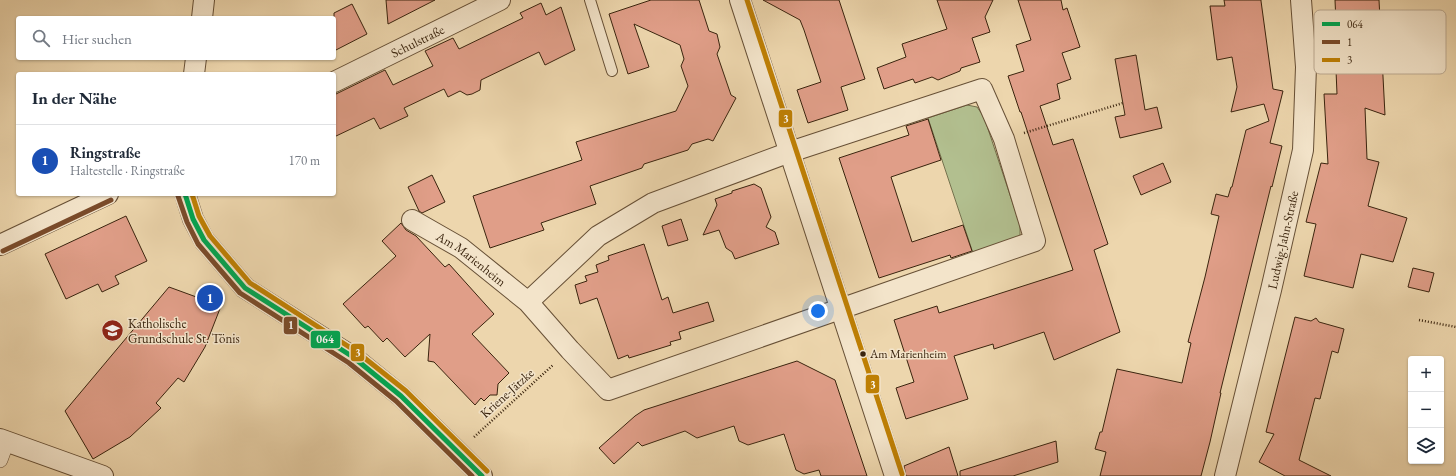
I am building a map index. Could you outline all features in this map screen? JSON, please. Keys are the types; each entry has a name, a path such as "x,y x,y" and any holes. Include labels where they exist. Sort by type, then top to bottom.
{"street":[{"path":"202,16 204,0"},
{"name":"Schulstraße","path":"336,81 500,0"},
{"path":"740,0 895,476"},
{"name":"Ludwig-Jahn-Straße","path":"1225,476 1304,150 1306,67 1301,0"},
{"path":"194,72 196,60"},
{"name":"Am Marienheim","path":"412,220 462,248 528,302 570,350 608,390 841,310 1035,241 1004,139 982,89 790,152 653,203 598,236 528,302"},
{"path":"0,245 104,196"},
{"path":"186,196 193,220 204,240 244,288 353,357 401,396 482,476"},
{"path":"0,460 3,440 103,476"}],"lane":[{"path":"590,0 612,71"}],"path":[{"path":"1004,139 1123,103"},
{"path":"1419,320 1456,327"},
{"name":"Kriene-Jätzke","path":"458,452 570,350"}],"green space":[{"path":"967,105 977,107 984,117 1020,225 1020,236 974,256 928,118"}],"building":[{"path":"386,0 435,0 388,24"},
{"path":"651,0 699,0 709,31 717,34 720,47 717,54 731,95 736,98 713,141 708,139 692,144 688,150 644,164 642,168 590,186 596,204 541,223 544,230 490,248 473,196 582,160 576,142 676,111 688,86 681,66 684,59 680,45 634,24 649,67 628,74 609,14"},
{"path":"763,0 839,0 865,79 841,87 848,110 808,123 797,90 821,82 804,30 800,20"},
{"path":"937,0 993,0 985,17 990,32 972,38 980,62 961,68 960,71 938,80 932,77 915,83 913,79 884,89 877,68 906,57 902,44 947,29"},
{"path":"1018,0 1061,0 1063,10 1067,8 1080,47 1062,53 1071,79 1057,84 1060,99 1040,106 1053,145 1073,139 1108,244 1094,250 1120,332 1054,360 1044,332 994,349 993,344 954,356 968,399 906,419 896,388 914,382 894,320 937,306 939,313 1073,270 1008,76 1024,71 1016,45 1031,40"},
{"path":"1224,0 1261,0 1273,89 1283,91 1270,143 1282,146 1220,393 1210,442 1201,476 1100,476 1106,452 1095,449 1100,432 1102,432 1117,369 1182,383 1191,343 1188,342 1219,216 1211,214 1216,194 1228,197 1232,187 1246,130 1269,121 1264,104 1231,112 1237,87 1232,57 1217,60 1210,6 1225,6"},
{"path":"1335,0 1379,0 1380,10 1335,10"},
{"path":"541,3 546,15 561,7 575,50 545,65 539,52 481,80 480,90 472,94 467,95 460,91 448,97 444,89 404,108 408,116 380,129 374,118 336,136 336,94 385,70 393,85 433,66 425,51 453,38 459,49 523,18 520,13"},
{"path":"352,4 367,34 336,50 336,16 334,16 334,13"},
{"path":"1136,55 1145,110 1157,107 1162,128 1120,138 1115,117 1125,115 1115,59"},
{"path":"1336,74 1383,74 1385,115 1365,108 1367,159 1379,162 1368,206 1407,218 1393,262 1361,254 1353,288 1304,276 1316,224 1306,222 1321,163 1328,164 1324,94 1337,94"},
{"path":"928,119 941,160 891,177 912,242 963,225 972,251 951,258 950,255 879,278 839,158 909,135 906,126"},
{"path":"1163,163 1171,182 1141,195 1133,176"},
{"path":"432,175 445,202 422,213 419,211 408,187"},
{"path":"754,184 761,188 771,217 766,227 775,232 779,244 735,259 732,252 726,248 719,230 703,235 717,205 715,199 732,193 732,191"},
{"path":"126,216 147,261 115,276 119,284 102,292 98,284 66,299 45,254"},
{"path":"681,219 688,240 668,246 662,226"},
{"path":"401,223 406,230 416,236 445,267 449,264 494,314 472,334 509,373 498,384 497,395 490,395 484,401 481,398 475,405 434,362 428,361 430,334 405,357 387,338 383,342 368,326 365,328 343,304 396,256 382,241"},
{"path":"644,244 662,300 668,297 673,313 708,302 714,321 679,332 681,339 670,342 671,345 629,358 628,355 618,359 597,298 580,304 575,285 587,281 585,276 598,272 596,265 609,260 608,256"},
{"path":"1413,268 1434,273 1429,292 1408,287"},
{"path":"169,287 221,306 205,347 184,382 178,378 156,403 161,408 130,437 93,459 65,411"},
{"path":"1295,317 1311,321 1316,318 1319,322 1344,329 1338,353 1332,351 1320,399 1315,398 1299,460 1331,476 1285,476 1259,462 1274,434 1266,432"},
{"path":"797,361 835,380 867,476 821,476 819,470 804,474 796,470 784,434 748,445 739,441 734,426 697,438 685,431 642,446 638,442 614,464 599,448 635,416 644,410"},
{"path":"1056,441 1058,462 1013,476 960,476 960,471"},
{"path":"949,447 958,476 906,476 904,466"}],"transit line":[{"name":"3","path":"747,0 902,474"},
{"name":"1","path":"178,196 187,222 198,244 240,293 349,363 396,401 472,476"},
{"name":"064","path":"186,196 193,219 204,240 245,288 353,357 401,396 482,476"},
{"name":"3","path":"193,196 199,216 210,236 250,283 357,352 406,391 487,471"},
{"name":"1","path":"3,251 111,200"}],"place":[{"name":"Ringstraße","path":"210,298"},
{"name":"Katholische Grundschule St. Tönis","path":"113,330"},
{"name":"Am Marienheim","path":"863,354"}]}
